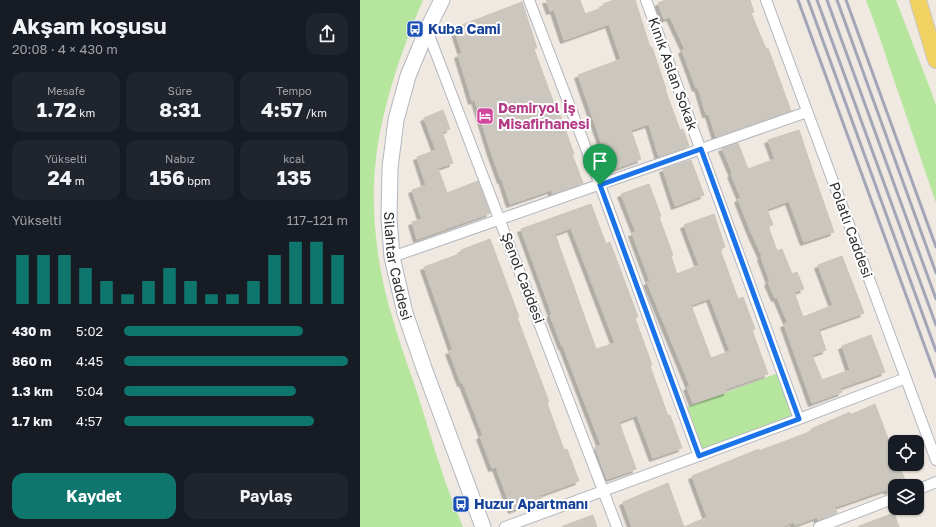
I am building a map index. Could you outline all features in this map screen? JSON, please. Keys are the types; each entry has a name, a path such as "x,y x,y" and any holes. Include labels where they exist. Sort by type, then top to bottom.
{"main road":[{"name":"Silahtar Caddesi","path":"443,0 427,30 408,76 396,120 390,168 389,218 392,257 405,313 483,527"},
{"path":"918,0 936,48"},
{"path":"918,0 936,60"}],"street":[{"path":"529,0 600,185 699,456"},
{"name":"Kınık Aslan Sokak","path":"646,0 799,419"},
{"name":"Polatlı Caddesi","path":"766,0 936,460"},
{"name":"Şenol Caddesi","path":"427,30 617,527"},
{"path":"392,257 807,112"},
{"path":"505,527 906,378"},
{"path":"924,487 936,482"},
{"path":"819,527 888,501"}],"green space":[{"path":"360,0 423,0 399,61 382,125 375,168 374,185 376,237 381,272 392,317 444,477 463,527 360,527"},
{"path":"866,0 896,0 936,105 936,203 876,27"},
{"path":"781,372 799,419 699,456 682,409"}],"building":[{"path":"546,0 580,0 585,14 604,7 603,4 614,0 635,0 680,130 683,129 689,146 659,157 649,124 631,130 641,159 611,170 578,75 621,59 609,24 564,40 554,10 550,11"},
{"path":"666,0 750,0 754,12 751,13 766,49 768,48 791,111 716,137 709,114 706,114 698,87 696,88 682,50 685,49 670,17 664,19 658,3"},
{"path":"522,2 537,48 534,49 556,109 558,109 583,183 553,194 551,190 510,204 491,152 475,100 472,101 458,55 462,53 454,28"},
{"path":"443,110 450,129 442,132 453,163 438,168 447,193 478,181 490,213 417,239 412,222 422,219 412,190 426,185 417,157 436,150 424,118"},
{"path":"799,130 834,232 804,242 789,201 767,209 773,225 768,226 777,251 782,249 792,274 797,272 804,289 794,292 803,317 833,305 818,265 842,256 864,313 819,329 826,350 812,355 822,380 850,370 842,346 871,335 885,372 840,388 842,392 812,403 784,324 788,323 777,297 775,298 768,282 770,281 761,257 762,256 738,199 741,198 722,148 738,143 748,169 775,159 768,140"},
{"path":"691,160 704,195 675,206 663,169"},
{"path":"649,184 661,216 659,217 673,255 671,256 677,274 699,265 684,225 714,214 725,247 720,249 738,299 743,297 755,329 752,330 768,374 726,389 727,392 693,403 687,387 690,386 647,282 650,281 632,233 636,232 621,194","holes":["710,298 730,351 711,358 691,305"]},
{"path":"591,204 606,244 610,242 638,317 635,318 652,365 650,366 668,416 670,415 682,448 653,458 637,415 619,422 636,469 607,479 595,447 601,445 550,315 552,314 521,229","holes":["571,228 615,343 596,349 555,234"]},
{"path":"490,239 549,402 547,403 564,450 567,449 579,481 540,495 541,499 512,510 496,467 492,468 480,436 483,435 449,351 453,350 424,267 462,253 461,250"},
{"path":"875,404 888,438 888,471 902,471 905,479 888,479 888,491 887,489 835,507 837,513 818,520 817,517 795,525 793,522 781,527 684,527 707,517 692,476 759,449 759,451 812,431 811,429 850,412 850,415"},
{"path":"668,483 684,527 632,527 623,502"},
{"path":"593,515 597,527 563,527 563,526"},
{"path":"889,515 895,515 899,527 859,527"}],"railway":[{"path":"798,0 936,377"},
{"path":"808,0 936,351"},
{"path":"817,0 936,325"},
{"path":"827,0 936,299"},
{"path":"837,0 936,273"},
{"path":"846,0 936,247"}],"place":[{"name":"Kuba Cami","path":"415,29"},
{"name":"Demiryol İş Misafirhanesi","path":"485,116"},
{"name":"Huzur Apartmanı","path":"461,504"}],"route":[{"path":"701,149 799,419 699,456 600,185 701,149"}]}
